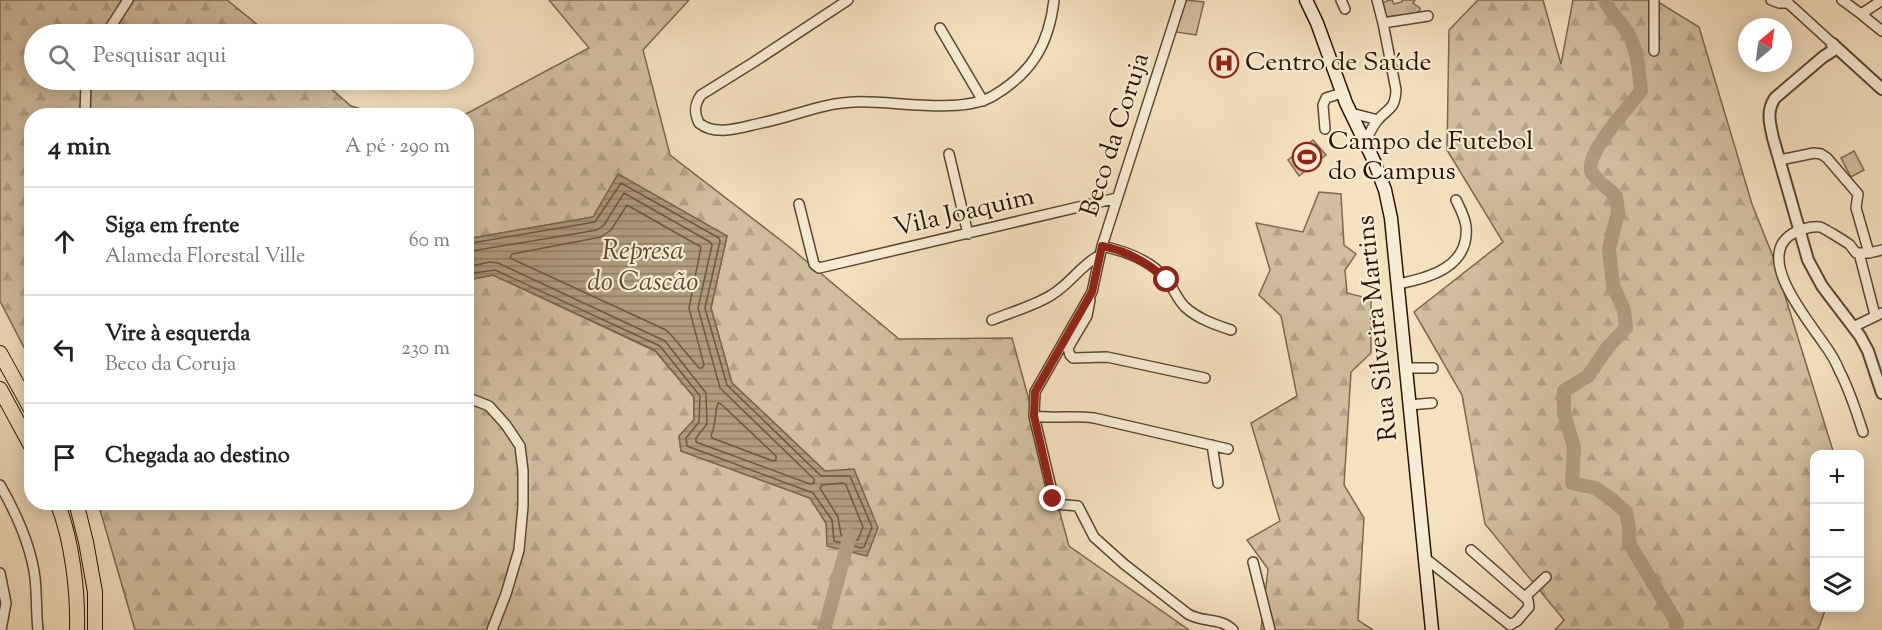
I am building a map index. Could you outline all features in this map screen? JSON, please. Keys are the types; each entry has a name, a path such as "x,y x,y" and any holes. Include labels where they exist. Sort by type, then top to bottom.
{"main road":[{"name":"Rua Silveira Martins","path":"1306,0 1332,60 1342,93 1374,161 1387,199 1398,284 1432,630"},
{"path":"0,353 24,396"},
{"path":"0,388 24,433"},
{"path":"59,510 68,541 74,577 78,609 77,630"},
{"path":"78,510 95,592 95,630"}],"street":[{"path":"112,24 128,0"},
{"path":"848,0 701,95 695,109 699,123 713,130 735,129 834,104 855,102 958,105 983,101 1020,75 1040,51 1049,28 1054,0"},
{"name":"Beco da Coruja","path":"1181,0 1117,198 1101,251 1092,292 1035,392 1034,416 1055,504 1078,506 1094,537 1124,564 1188,614 1198,619 1220,621 1233,630"},
{"path":"1365,142 1378,120 1387,113 1395,98 1396,90 1377,0"},
{"path":"1654,0 1654,51"},
{"path":"1771,0 1779,3 1788,1 1882,89"},
{"path":"1842,0 1882,31"},
{"path":"1861,14 1881,1"},
{"path":"1383,23 1428,16"},
{"path":"940,28 983,101"},
{"path":"1835,46 1775,98 1770,106 1770,120 1803,246 1814,273 1853,327 1879,369 1882,393"},
{"path":"85,108 86,90"},
{"path":"1325,129 1323,105 1326,98 1342,93"},
{"path":"1351,113 1378,120"},
{"path":"1780,160 1814,153 1827,158 1858,194 1856,208 1878,314 1853,327"},
{"path":"949,154 968,234"},
{"name":"Vila Joaquim","path":"799,204 814,264 817,268 821,268 1117,198"},
{"path":"1398,284 1437,273 1458,258 1464,248 1466,225 1456,200"},
{"path":"1863,432 1840,372 1825,345 1798,307 1779,267 1780,250 1783,242 1799,230 1813,227 1823,228 1836,238 1844,240 1854,251 1864,253 1882,250"},
{"path":"992,320 1052,295 1101,251 1124,253 1148,264 1167,280 1186,308 1215,325 1231,330"},
{"path":"1092,292 1086,316 1068,348 1070,355 1077,359 1107,357 1205,378"},
{"path":"1405,368 1433,368"},
{"path":"474,400 489,406 506,425 520,446 523,471 519,550 492,630"},
{"path":"1409,405 1432,404"},
{"path":"1034,416 1094,418 1228,449"},
{"path":"1212,445 1218,483"},
{"path":"0,485 21,527 28,547 35,577 38,630"},
{"path":"1425,558 1510,625 1517,621 1529,607 1529,603 1471,550"},
{"path":"1253,562 1270,630"},
{"path":"0,573 6,603 1,630"},
{"path":"1525,597 1546,577"}],"green space":[{"path":"0,0 227,0 257,24 24,24 24,90 333,90 351,106 358,108 24,108 24,347 0,301"},
{"path":"549,0 689,0 643,50 670,155 787,245 899,339 1012,338 1069,546 1189,630 135,630 100,510 474,510 474,279 493,275 655,351 694,397 694,420 679,436 681,451 810,498 826,523 825,471 732,383 711,308 727,236 593,217 474,238 474,110 589,48"},
{"path":"1185,0 1204,2 1196,35 1176,32"},
{"path":"1392,0 1394,4 1402,0 1415,0 1413,3 1420,8 1419,13 1386,17 1381,4"},
{"path":"1478,0 1543,0 1561,64 1573,0 1655,0 1699,27 1752,204 1772,254 1833,450 1810,450 1810,612 1825,612 1818,630 1555,630 1564,620 1485,524 1462,395 1414,312 1503,242 1447,150 1449,30"},
{"name":"Campo de Futebol do Campus","path":"1313,140 1326,155 1299,176 1288,160"},
{"path":"1854,151 1864,170 1851,177 1841,158"},
{"path":"1319,192 1341,194 1344,245 1356,254 1345,270 1347,293 1371,299 1371,353 1351,372 1344,485 1364,518 1358,620 1373,630 1261,630 1268,569 1247,540 1280,521 1251,423 1297,396 1281,316 1259,295 1270,270 1256,223 1303,232"}],"water":[{"name":"Represa do Cascão","path":"618,174 727,236 711,308 732,383 825,471 854,469 878,528 867,556 827,546 826,523 810,498 681,451 679,436 694,420 694,397 655,350 493,275 474,279 474,238 593,217"}],"waterway":[{"path":"1605,0 1632,42 1638,63 1641,91 1600,144 1591,165 1594,176 1616,196 1618,212 1609,249 1613,286 1624,310 1626,328 1607,348 1588,376 1564,391 1564,414 1574,447 1572,483 1595,488 1626,512 1629,543 1677,623 1675,630"},
{"path":"824,630 850,535"}],"place":[{"name":"Centro de Saúde","path":"1224,63"},
{"name":"Campo de Futebol do Campus","path":"1307,157"}],"route":[{"path":"1053,499 1034,416 1035,392 1092,292 1102,246 1141,260 1155,268 1167,280"}]}
